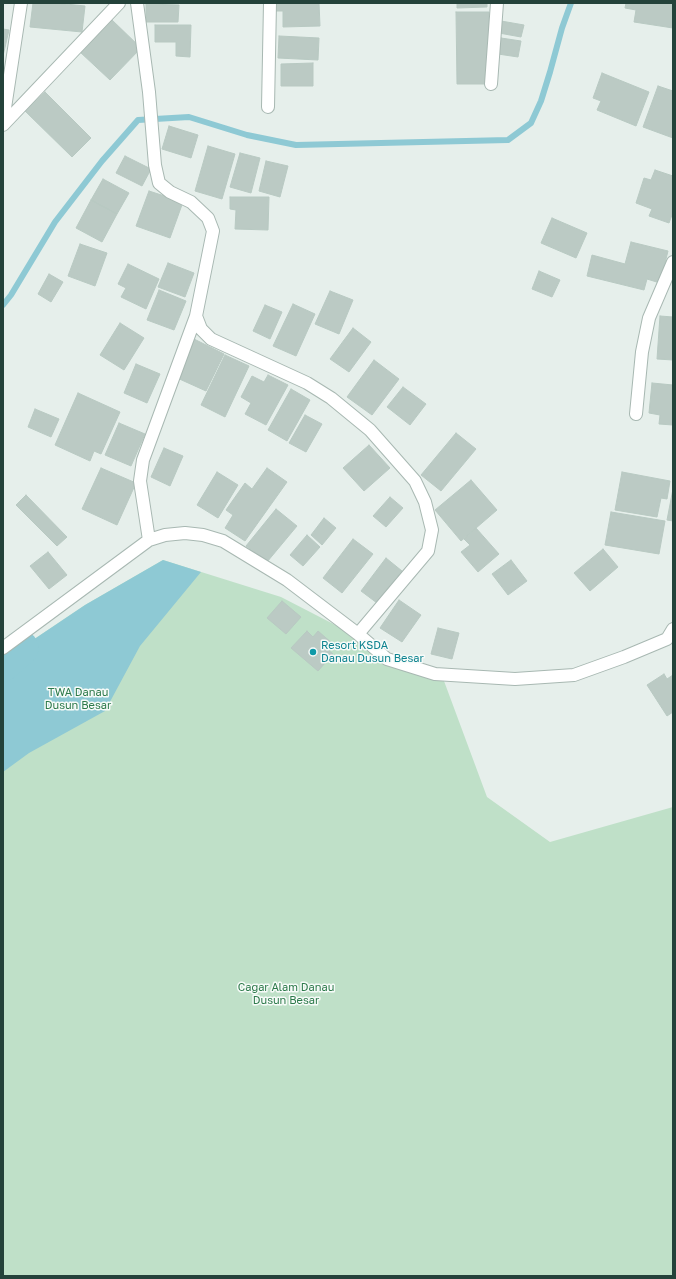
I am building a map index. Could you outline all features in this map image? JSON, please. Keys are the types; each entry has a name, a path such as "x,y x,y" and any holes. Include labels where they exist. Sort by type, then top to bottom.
{"street":[{"path":"3,121 21,3"},
{"path":"3,125 119,3"},
{"path":"137,3 149,92 155,165 159,183 170,192 191,202 208,218 213,231 196,316 143,460 140,481 149,540"},
{"path":"268,107 270,3"},
{"path":"491,84 497,3"},
{"path":"636,414 642,352 649,318 673,262"},
{"path":"196,316 201,329 210,339 307,383 331,398 370,430 416,481 425,502 432,530 428,551 358,634"},
{"path":"3,648 149,540 165,535 185,533 203,535 223,541 287,580 358,634 387,659 435,674 514,679 574,675 624,658 671,638"}],"green space":[{"name":"Cagar Alam Danau Dusun Besar","path":"163,560 281,597 444,681 487,797 550,842 673,807 673,1276 3,1276 3,667 21,648 85,605"}],"water":[{"path":"163,560 201,572 140,646 105,711 29,753 3,772 3,667 21,648 85,605"}],"building":[{"path":"33,3 56,3 85,6 82,32 30,27"},
{"path":"276,3 319,3 320,26 283,27 283,11 276,11"},
{"path":"457,3 487,3 487,7 457,8"},
{"path":"626,3 673,3 673,28 634,22 636,10 625,8"},
{"path":"146,4 179,5 178,22 146,22"},
{"path":"456,12 489,12 490,84 457,84"},
{"path":"111,19 141,48 110,80 80,52"},
{"path":"501,21 524,25 521,37 499,33"},
{"path":"155,25 191,25 190,57 176,56 176,42 155,42"},
{"path":"3,29 9,30 3,56"},
{"path":"279,36 319,38 318,60 278,58"},
{"path":"501,38 521,41 518,57 498,54"},
{"path":"313,63 313,86 281,86 281,64"},
{"path":"602,73 649,92 636,126 597,110 601,101 593,98"},
{"path":"658,86 673,91 673,138 643,127"},
{"path":"45,92 91,138 72,157 25,111"},
{"path":"169,126 198,135 191,158 162,149"},
{"path":"208,146 235,154 222,199 195,191"},
{"path":"240,153 260,158 251,193 230,187"},
{"path":"125,156 151,169 142,186 116,173"},
{"path":"266,161 288,166 280,197 259,191"},
{"path":"655,170 673,176 673,216 672,215 669,223 649,216 652,209 636,203 644,178 651,180"},
{"path":"103,179 129,193 117,214 91,200"},
{"path":"149,191 183,202 170,238 136,226"},
{"path":"230,197 269,197 268,230 235,229 236,210 230,209"},
{"path":"91,200 117,214 102,242 76,228"},
{"path":"552,218 587,233 576,258 541,243"},
{"path":"631,242 668,251 660,283 647,279 644,290 587,276 592,255 625,264"},
{"path":"80,244 107,253 95,286 68,276"},
{"path":"168,263 194,273 185,297 158,287"},
{"path":"128,264 159,279 146,309 121,297 126,288 118,284"},
{"path":"539,271 560,280 552,297 532,289"},
{"path":"49,274 63,282 51,302 38,294"},
{"path":"159,290 186,301 174,330 147,320"},
{"path":"330,291 353,300 339,334 315,324"},
{"path":"293,304 315,314 296,356 273,346"},
{"path":"265,305 282,312 270,339 253,331"},
{"path":"660,316 673,317 673,360 657,359"},
{"path":"120,323 144,338 124,370 100,355"},
{"path":"353,328 371,342 349,372 330,359"},
{"path":"194,339 224,354 206,391 175,377"},
{"path":"225,355 249,366 225,417 201,405"},
{"path":"374,360 399,379 372,415 347,397"},
{"path":"136,364 160,374 147,403 124,393"},
{"path":"268,375 288,385 266,425 245,414 251,403 241,397 252,376 264,382"},
{"path":"652,383 673,385 673,425 659,424 660,415 649,413"},
{"path":"403,387 426,404 410,425 387,407"},
{"path":"291,389 310,400 287,441 268,430"},
{"path":"78,393 120,412 101,454 94,451 90,461 55,445"},
{"path":"35,409 59,419 51,437 28,427"},
{"path":"305,415 322,424 306,452 289,443"},
{"path":"119,423 145,434 131,466 105,455"},
{"path":"456,433 476,449 441,491 421,475"},
{"path":"369,445 390,468 364,491 343,468"},
{"path":"164,448 183,456 170,486 151,477"},
{"path":"101,468 136,483 117,525 82,509"},
{"path":"267,468 287,482 245,541 225,528 233,515 226,510 245,483 252,489"},
{"path":"217,472 238,485 218,518 197,505"},
{"path":"622,472 670,481 667,499 661,498 657,517 615,510"},
{"path":"471,480 497,510 461,541 435,510"},
{"path":"673,489 673,521 667,520"},
{"path":"26,495 67,537 57,546 16,505"},
{"path":"390,497 403,508 386,527 373,516"},
{"path":"276,509 297,526 267,562 246,546"},
{"path":"611,512 665,521 659,554 605,545"},
{"path":"324,518 336,528 322,545 311,535"},
{"path":"476,528 499,554 478,572 461,552 470,545 464,539"},
{"path":"307,535 320,547 303,566 290,555"},
{"path":"353,539 373,554 342,593 323,578"},
{"path":"603,549 618,567 590,591 574,573"},
{"path":"48,552 67,575 49,589 30,566"},
{"path":"386,558 402,571 377,603 361,591"},
{"path":"511,560 527,581 508,595 492,574"},
{"path":"399,600 421,615 402,642 380,628"},
{"path":"282,601 301,617 286,634 267,618"},
{"path":"438,628 459,633 452,659 431,654"},
{"name":"Resort KSDA Danau Dusun Besar","path":"307,631 313,637 318,631 333,644 328,650 333,654 318,671 291,648"},
{"path":"664,674 667,679 673,675 673,712 667,716 647,685"}],"waterway":[{"path":"3,305 11,295 55,222 102,161 138,120 189,117 247,135 296,145 508,140 531,123 541,101 562,28 571,3"},
{"path":"3,664 21,648"}],"place":[{"name":"Resort KSDA Danau Dusun Besar","path":"313,652"}],"park label":[{"name":"TWA Danau Dusun Besar","path":"78,699"}]}
